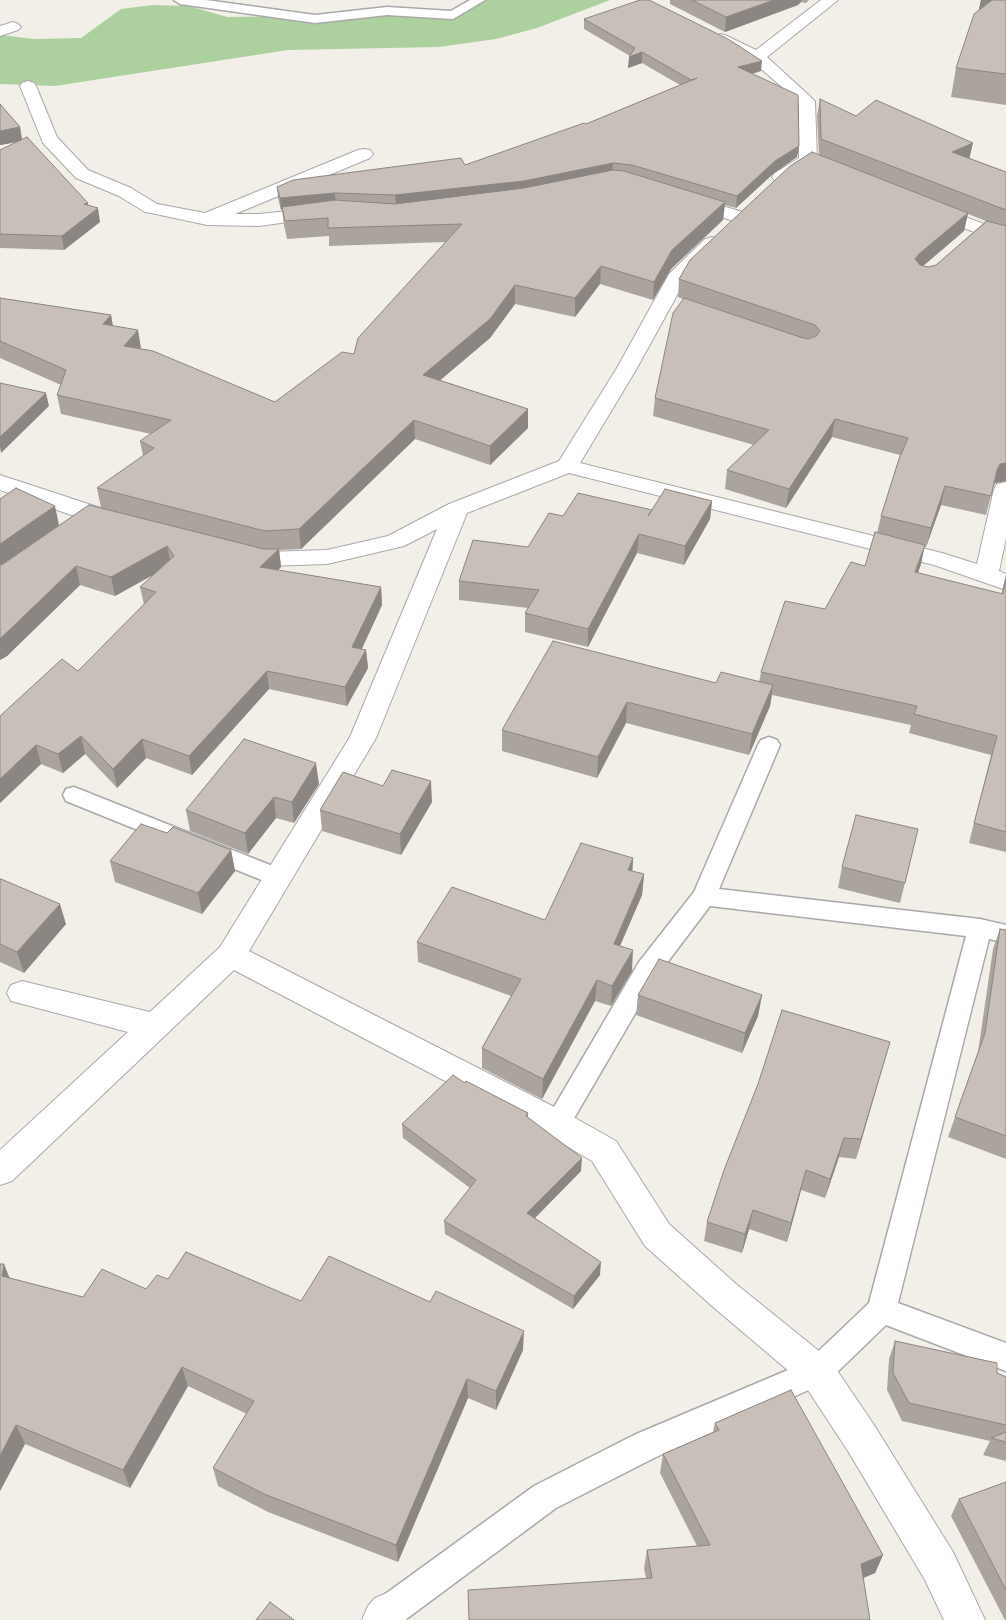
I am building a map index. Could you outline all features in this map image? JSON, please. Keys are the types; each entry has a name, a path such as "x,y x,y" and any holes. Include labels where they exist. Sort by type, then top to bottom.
{"street":[{"path":"758,57 830,0"},
{"path":"567,466 627,368 674,304 679,274 781,178 817,164 806,101 758,57 706,31"},
{"path":"28,86 49,139 82,174 125,192 151,208 207,219 259,220 336,211"},
{"path":"207,219 364,154"},
{"path":"673,197 754,204"},
{"path":"916,204 973,235 1006,238"},
{"path":"221,547 267,559 327,557 396,541 457,508 567,466 942,560 996,579 1005,489"},
{"path":"0,482 83,519 137,526"},
{"path":"0,1170 231,956 277,877 363,738 457,508"},
{"path":"231,956 557,1124 604,1151 657,1236 724,1296 817,1372 861,1438 940,1566 966,1620"},
{"path":"22,993 155,1026"}],"lane":[{"path":"180,0 315,19 387,10 453,15 479,0"},
{"path":"557,1124 648,969 704,896 769,745"},
{"path":"74,795 277,877"},
{"path":"386,1616 545,1497 645,1446 817,1372 882,1310 993,931 704,896"},
{"path":"882,1310 1006,1357"}],"green space":[{"path":"472,0 610,0 537,28 496,39 439,47 288,50 55,86 0,84 0,35 35,39 81,38 121,9 153,5 189,6 227,17 382,15 445,12"}],"building":[{"path":"640,0 649,0 728,39 762,61 738,67 798,95 799,146 775,161 737,196 632,165 613,163 524,181 395,195 335,193 280,198 277,187 293,180 461,158 465,165 584,123 586,124 697,78 691,80 642,52 629,57 635,48 584,19"},
{"path":"692,0 774,0 726,17"},
{"path":"992,0 1006,0 1006,74 956,68 974,14"},
{"path":"820,99 856,116 876,100 973,143 952,152 1006,172 1006,210 821,139"},
{"path":"0,104 20,127 0,131"},
{"path":"27,137 88,203 84,204 98,208 62,236 0,234 0,150"},
{"path":"812,152 968,213 919,254 915,259 920,265 928,267 936,265 987,221 1006,226 1006,463 1000,464 997,470 991,496 945,486 931,528 881,516 899,459 908,438 835,419 789,489 727,470 769,430 655,398 673,313 684,298 808,339 816,336 820,331 815,325 679,279 690,260 790,166"},
{"path":"613,170 624,171 725,202 672,250 654,282 601,266 575,298 515,285 490,319 423,375 528,409 490,446 414,420 299,529 265,531 97,488 154,448 140,441 171,420 57,395 66,370 0,341 0,298 111,315 103,324 138,330 124,346 153,351 275,402 342,352 354,354 358,338 462,224 328,228 328,218 285,221 282,207 335,200 395,204 524,188"},
{"path":"0,383 46,393 0,437"},
{"path":"16,488 55,506 0,544 0,499"},
{"path":"665,489 712,501 685,546 639,534 588,629 525,613 539,590 459,581 473,540 528,547 549,513 563,516 578,493 652,510"},
{"path":"89,505 264,549 279,549 260,567 381,587 352,647 366,650 345,687 267,671 189,756 142,739 113,769 81,736 58,754 36,745 0,779 0,716 62,659 78,671 156,592 140,587 174,556 167,546 111,577 76,566 0,639 0,565"},
{"path":"875,532 925,545 915,572 1003,594 1006,577 1006,832 974,823 997,736 914,714 917,706 761,672 785,601 825,609 851,562 865,566"},
{"path":"553,641 716,683 721,672 773,685 752,734 627,702 598,757 502,730"},
{"path":"244,739 316,763 292,802 274,797 245,833 186,810"},
{"path":"392,770 431,781 400,834 320,810 343,772 383,786"},
{"path":"856,815 918,829 905,883 842,867"},
{"path":"141,824 167,833 173,827 231,850 198,893 110,861"},
{"path":"581,843 633,858 628,870 644,874 614,944 633,950 612,986 597,980 543,1079 482,1048 521,979 417,942 452,887 545,920"},
{"path":"1,879 60,904 17,952 0,944"},
{"path":"1000,929 1006,930 1006,1136 955,1117 985,1033"},
{"path":"659,959 762,995 745,1033 638,995"},
{"path":"782,1010 890,1042 861,1139 844,1138 830,1179 806,1170 791,1223 753,1210 745,1234 707,1222 724,1170 758,1084"},
{"path":"453,1075 465,1083 466,1081 528,1113 526,1116 582,1158 527,1213 601,1262 574,1296 444,1221 476,1180 402,1124"},
{"path":"186,1252 301,1301 329,1256 430,1302 436,1291 524,1331 496,1391 467,1379 396,1545 264,1494 213,1468 254,1401 182,1367 123,1470 16,1425 0,1456 0,1264 4,1264 2,1276 83,1297 102,1269 146,1289 157,1275 168,1279"},
{"path":"895,1341 997,1363 997,1373 1006,1377 1006,1425 909,1403 893,1373"},
{"path":"791,1390 883,1555 861,1564 870,1620 469,1620 468,1590 652,1578 647,1550 710,1545 663,1454 719,1430 715,1423"},
{"path":"1006,1432 1006,1442 991,1438"},
{"path":"1006,1482 1006,1590 959,1499"},
{"path":"270,1602 294,1620 256,1620"}]}
